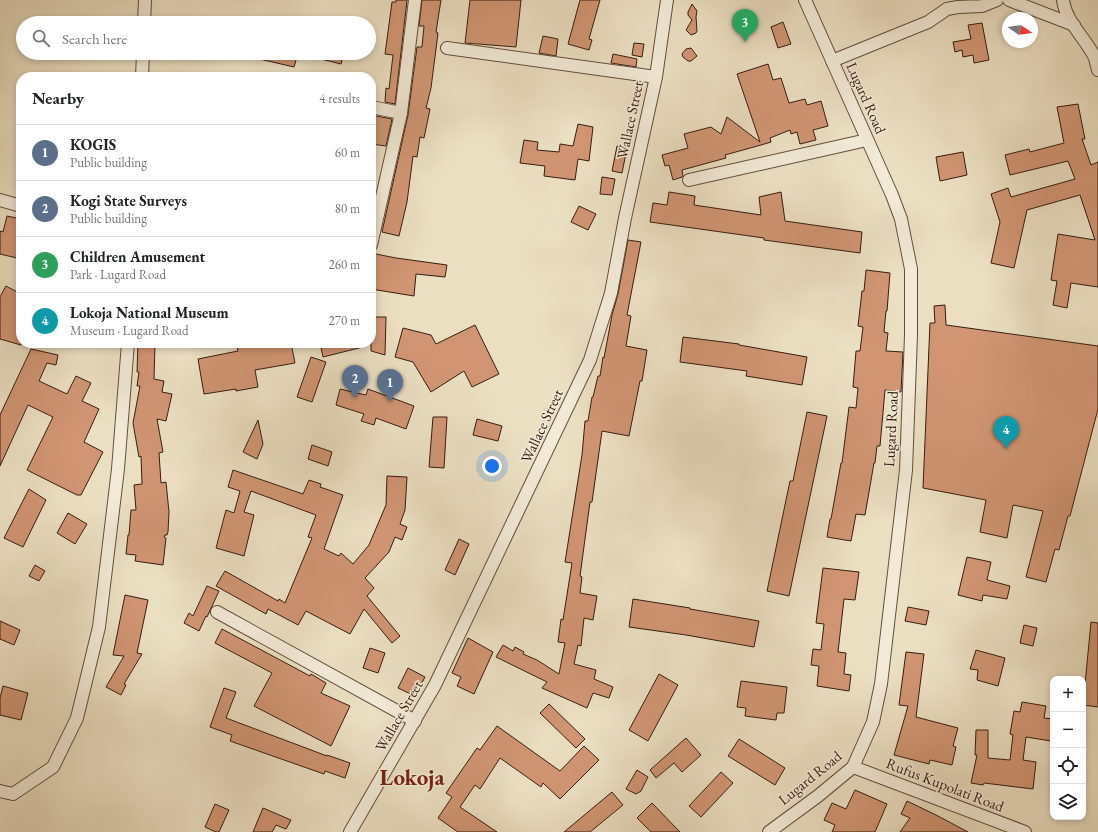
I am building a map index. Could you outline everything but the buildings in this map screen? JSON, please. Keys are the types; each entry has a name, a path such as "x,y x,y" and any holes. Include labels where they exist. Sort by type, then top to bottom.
{"street":[{"path":"144,16 145,0"},
{"path":"376,223 401,113 415,0"},
{"name":"Wallace Street","path":"350,832 435,685 590,360 611,293 625,218 656,77 667,0"},
{"name":"Lugard Road","path":"769,832 818,796 853,767 873,722 882,677 906,470 911,335 911,269 907,243 901,219 892,195 805,0"},
{"path":"832,61 928,22 957,3 982,6 997,0"},
{"path":"1009,0 1074,25"},
{"path":"1063,0 1064,7 1095,58 1098,70"},
{"path":"447,48 656,77"},
{"path":"142,72 143,60"},
{"path":"376,108 401,113"},
{"path":"689,180 868,140"},
{"path":"0,200 16,205"},
{"path":"0,791 13,794 53,767 77,718 99,627 118,469 128,348"},
{"path":"218,612 415,720"},
{"name":"Rufus Kupolati Road","path":"853,767 1025,832"}],"place":[{"name":"Children Amusement","path":"745,42"},
{"name":"Kogi State Surveys","path":"355,398"},
{"name":"KOGIS","path":"390,402"},
{"name":"Lokoja National Museum","path":"1006,449"}],"district":[{"name":"Lokoja","path":"412,777"}]}
